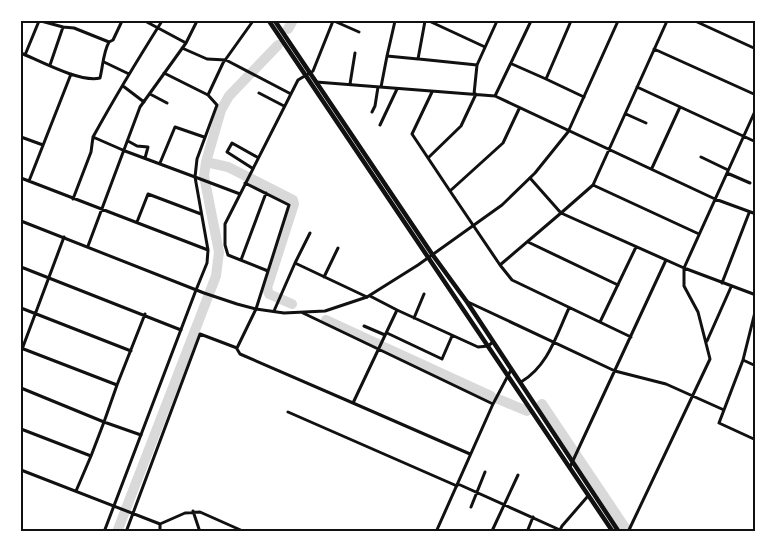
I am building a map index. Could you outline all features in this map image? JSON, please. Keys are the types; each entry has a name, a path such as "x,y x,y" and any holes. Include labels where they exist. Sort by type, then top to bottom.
{"main road":[{"path":"269,21 308,75"},
{"path":"275,21 313,83 488,346 519,383 572,462 613,532"},
{"path":"430,256 467,302 509,372 572,462"},
{"path":"590,493 619,532"}],"street":[{"path":"109,42 74,28 40,21 23,54 71,73 93,79 100,78 109,42 113,40 122,21"},
{"path":"74,28 76,21"},
{"path":"145,21 186,43"},
{"path":"73,199 91,152 93,137 162,21"},
{"path":"88,246 144,102 186,43 197,21"},
{"path":"208,95 226,60 253,21"},
{"path":"268,271 228,255 225,245 225,224 298,80 313,71 333,21 359,32"},
{"path":"372,112 395,21"},
{"path":"418,59 427,21 485,47"},
{"path":"428,158 461,126 475,94 477,65 497,21"},
{"path":"495,96 531,21"},
{"path":"546,79 571,21"},
{"path":"21,221 196,290 256,309 303,313 325,310 369,297 502,205 530,178 568,132 618,21"},
{"path":"500,265 593,185 667,21"},
{"path":"695,21 756,49"},
{"path":"50,65 63,27"},
{"path":"182,48 207,59 226,60 291,94"},
{"path":"654,49 756,95"},
{"path":"350,84 355,53"},
{"path":"387,56 477,65"},
{"path":"104,62 129,74"},
{"path":"512,64 584,97"},
{"path":"29,181 71,73"},
{"path":"104,532 207,263 195,177 197,159 217,105 208,95 164,73"},
{"path":"313,83 495,96 715,199 756,214"},
{"path":"123,86 144,102"},
{"path":"637,87 756,142"},
{"path":"380,125 397,88"},
{"path":"432,92 412,134 512,280 631,337"},
{"path":"259,93 284,106"},
{"path":"150,94 167,104"},
{"path":"652,168 680,107"},
{"path":"450,191 503,143 519,108"},
{"path":"628,531 710,359 698,312 684,286 684,268 756,108"},
{"path":"625,114 646,123"},
{"path":"160,164 175,127 204,137"},
{"path":"21,137 43,145"},
{"path":"93,137 240,194"},
{"path":"128,141 138,146 148,147 145,158"},
{"path":"252,168 227,152 232,143 257,157"},
{"path":"701,158 750,183"},
{"path":"21,178 207,250"},
{"path":"530,178 561,213 684,268 756,295"},
{"path":"237,348 256,309 288,205 247,179"},
{"path":"593,185 699,234"},
{"path":"241,260 266,193"},
{"path":"136,222 148,194 201,214"},
{"path":"722,283 749,213"},
{"path":"274,311 310,233"},
{"path":"64,237 22,349 117,385"},
{"path":"527,241 618,285"},
{"path":"600,322 636,247"},
{"path":"324,277 338,248"},
{"path":"572,462 666,260"},
{"path":"295,263 478,347 488,346 493,342"},
{"path":"21,267 181,330"},
{"path":"706,343 732,286"},
{"path":"414,318 424,294"},
{"path":"467,302 615,371 666,384 724,410"},
{"path":"21,308 131,351"},
{"path":"519,383 534,374 543,363 569,308"},
{"path":"756,308 743,360 719,423 756,440"},
{"path":"353,403 397,310"},
{"path":"303,313 494,404"},
{"path":"76,491 145,314"},
{"path":"364,327 442,358 452,336"},
{"path":"126,532 130,513 200,334 237,348 240,354 470,454"},
{"path":"743,360 756,366"},
{"path":"436,532 509,372"},
{"path":"21,388 141,435"},
{"path":"288,412 505,504 560,531 590,493"},
{"path":"21,429 91,456"},
{"path":"21,470 160,524 193,511 245,532"},
{"path":"471,507 485,472"},
{"path":"492,531 518,475"},
{"path":"193,511 200,532"},
{"path":"527,532 533,517"},
{"path":"160,524 160,532"}],"waterway":[{"path":"288,29 292,22"},
{"path":"117,532 216,276 219,252 204,176 221,110 229,96 278,45"},
{"path":"206,162 228,167 293,200 294,204 267,288 269,294 292,304"},
{"path":"326,320 378,344"},
{"path":"384,347 491,396"},
{"path":"498,399 527,411"},
{"path":"541,405 628,532"}]}
